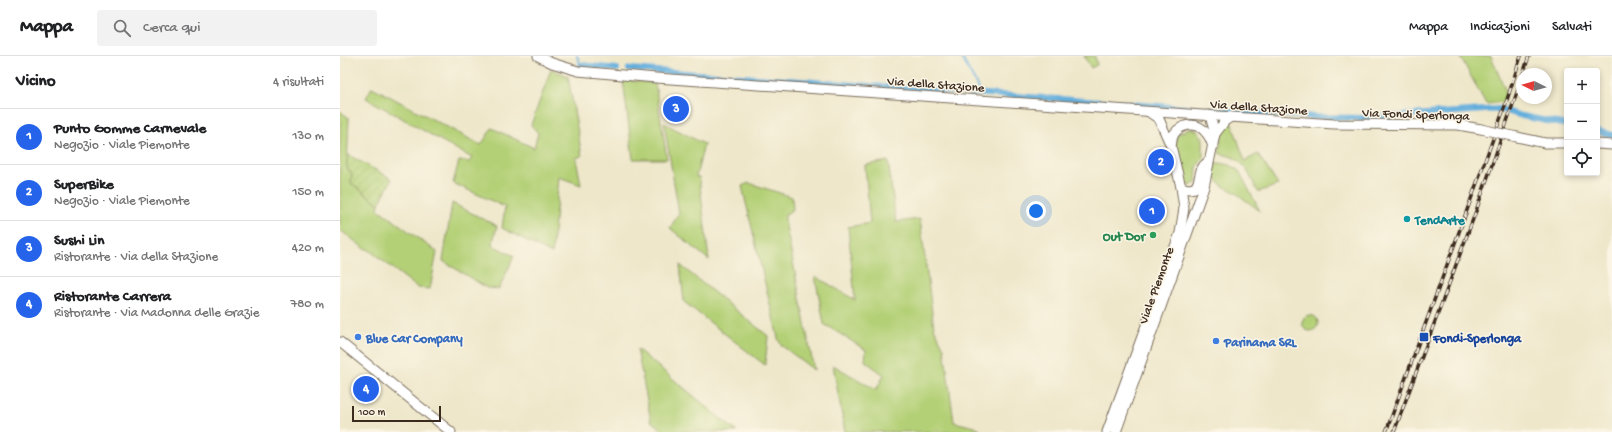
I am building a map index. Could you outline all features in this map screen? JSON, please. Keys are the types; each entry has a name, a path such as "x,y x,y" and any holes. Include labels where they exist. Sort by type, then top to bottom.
{"street":[{"name":"Via della Stazione","path":"538,56 552,63 578,70 621,75 1334,124"},
{"name":"Viale Piemonte","path":"1106,432 1180,233 1184,208 1181,187 1171,146 1158,120 1149,112"},
{"path":"1163,130 1169,120 1178,113"},
{"path":"1208,116 1211,119 1215,134"},
{"path":"1215,134 1225,121 1231,117"},
{"path":"1171,146 1174,134 1182,127 1191,124 1202,128 1208,134 1213,146"},
{"name":"Via Fondi Sperlonga","path":"1334,124 1458,125 1545,143 1564,143"},
{"name":"Viale Piemonte","path":"1116,432 1202,193 1215,134"},
{"path":"1600,144 1612,145"},
{"path":"1181,187 1189,189 1195,188 1199,182 1199,172 1202,166 1209,161"},
{"path":"340,342 451,432"}],"green space":[{"path":"1084,56 1095,56 1097,65 1091,68"},
{"path":"1460,56 1491,56 1506,92 1503,102 1486,104"},
{"path":"551,69 568,76 582,156 576,158 581,185 559,177 552,254 502,228 505,207 453,183 459,161 469,162 472,158 366,98 372,87 481,145 492,128 534,148 538,133 531,125"},
{"path":"623,80 655,83 667,159 633,159"},
{"path":"340,111 349,118 347,168 352,174 351,183 379,204 378,209 437,252 430,289 418,288 369,250 340,230"},
{"path":"1231,121 1245,161 1258,154 1278,185 1258,192 1245,167 1240,162 1219,153 1222,130"},
{"path":"664,123 704,144 696,177 699,177 709,260 670,228 679,213"},
{"path":"1189,128 1197,130 1203,138 1203,158 1197,167 1196,183 1189,186 1187,184 1175,147 1177,135"},
{"path":"347,154 392,179 379,204 351,183 352,174 347,168"},
{"path":"888,161 896,222 920,219 934,328 944,348 954,422 979,428 979,432 845,432 833,365 876,390 884,375 865,361 866,350 824,324 815,276 855,300 848,227 870,223 865,165"},
{"path":"1219,163 1230,165 1239,171 1260,211 1236,193 1223,186 1217,180 1214,171 1215,165"},
{"path":"749,183 792,197 793,209 785,215 785,221 814,370 781,345 778,338 742,186"},
{"path":"452,203 497,226 492,245 514,256 499,289 487,288 443,261"},
{"path":"680,265 768,336 765,365 684,302"},
{"path":"1307,315 1313,315 1318,320 1316,329 1313,331 1307,331 1302,326 1302,320"},
{"path":"637,349 737,432 665,432 651,421"}],"waterway":[{"path":"577,56 581,65"},
{"path":"961,56 981,93"},
{"path":"581,65 617,69"},
{"path":"629,69 1316,117 1367,118 1499,109 1522,116 1564,124"},
{"path":"1600,132 1612,135"}],"railway":[{"path":"1386,432 1505,106 1521,56"},
{"path":"1525,68 1529,56"},
{"path":"1394,432 1476,211 1516,95"}],"place":[{"name":"Sushi Lin","path":"676,109"},
{"name":"SuperBike","path":"1161,162"},
{"name":"Punto Gomme Carnevale","path":"1152,211"},
{"name":"TendArte","path":"1407,219"},
{"name":"Out Dor","path":"1153,235"},
{"name":"Blue Car Company","path":"358,337"},
{"name":"Fondi-Sperlonga","path":"1424,337"},
{"name":"Parinama SRL","path":"1216,341"},
{"name":"Ristorante Carrera","path":"366,389"}]}
